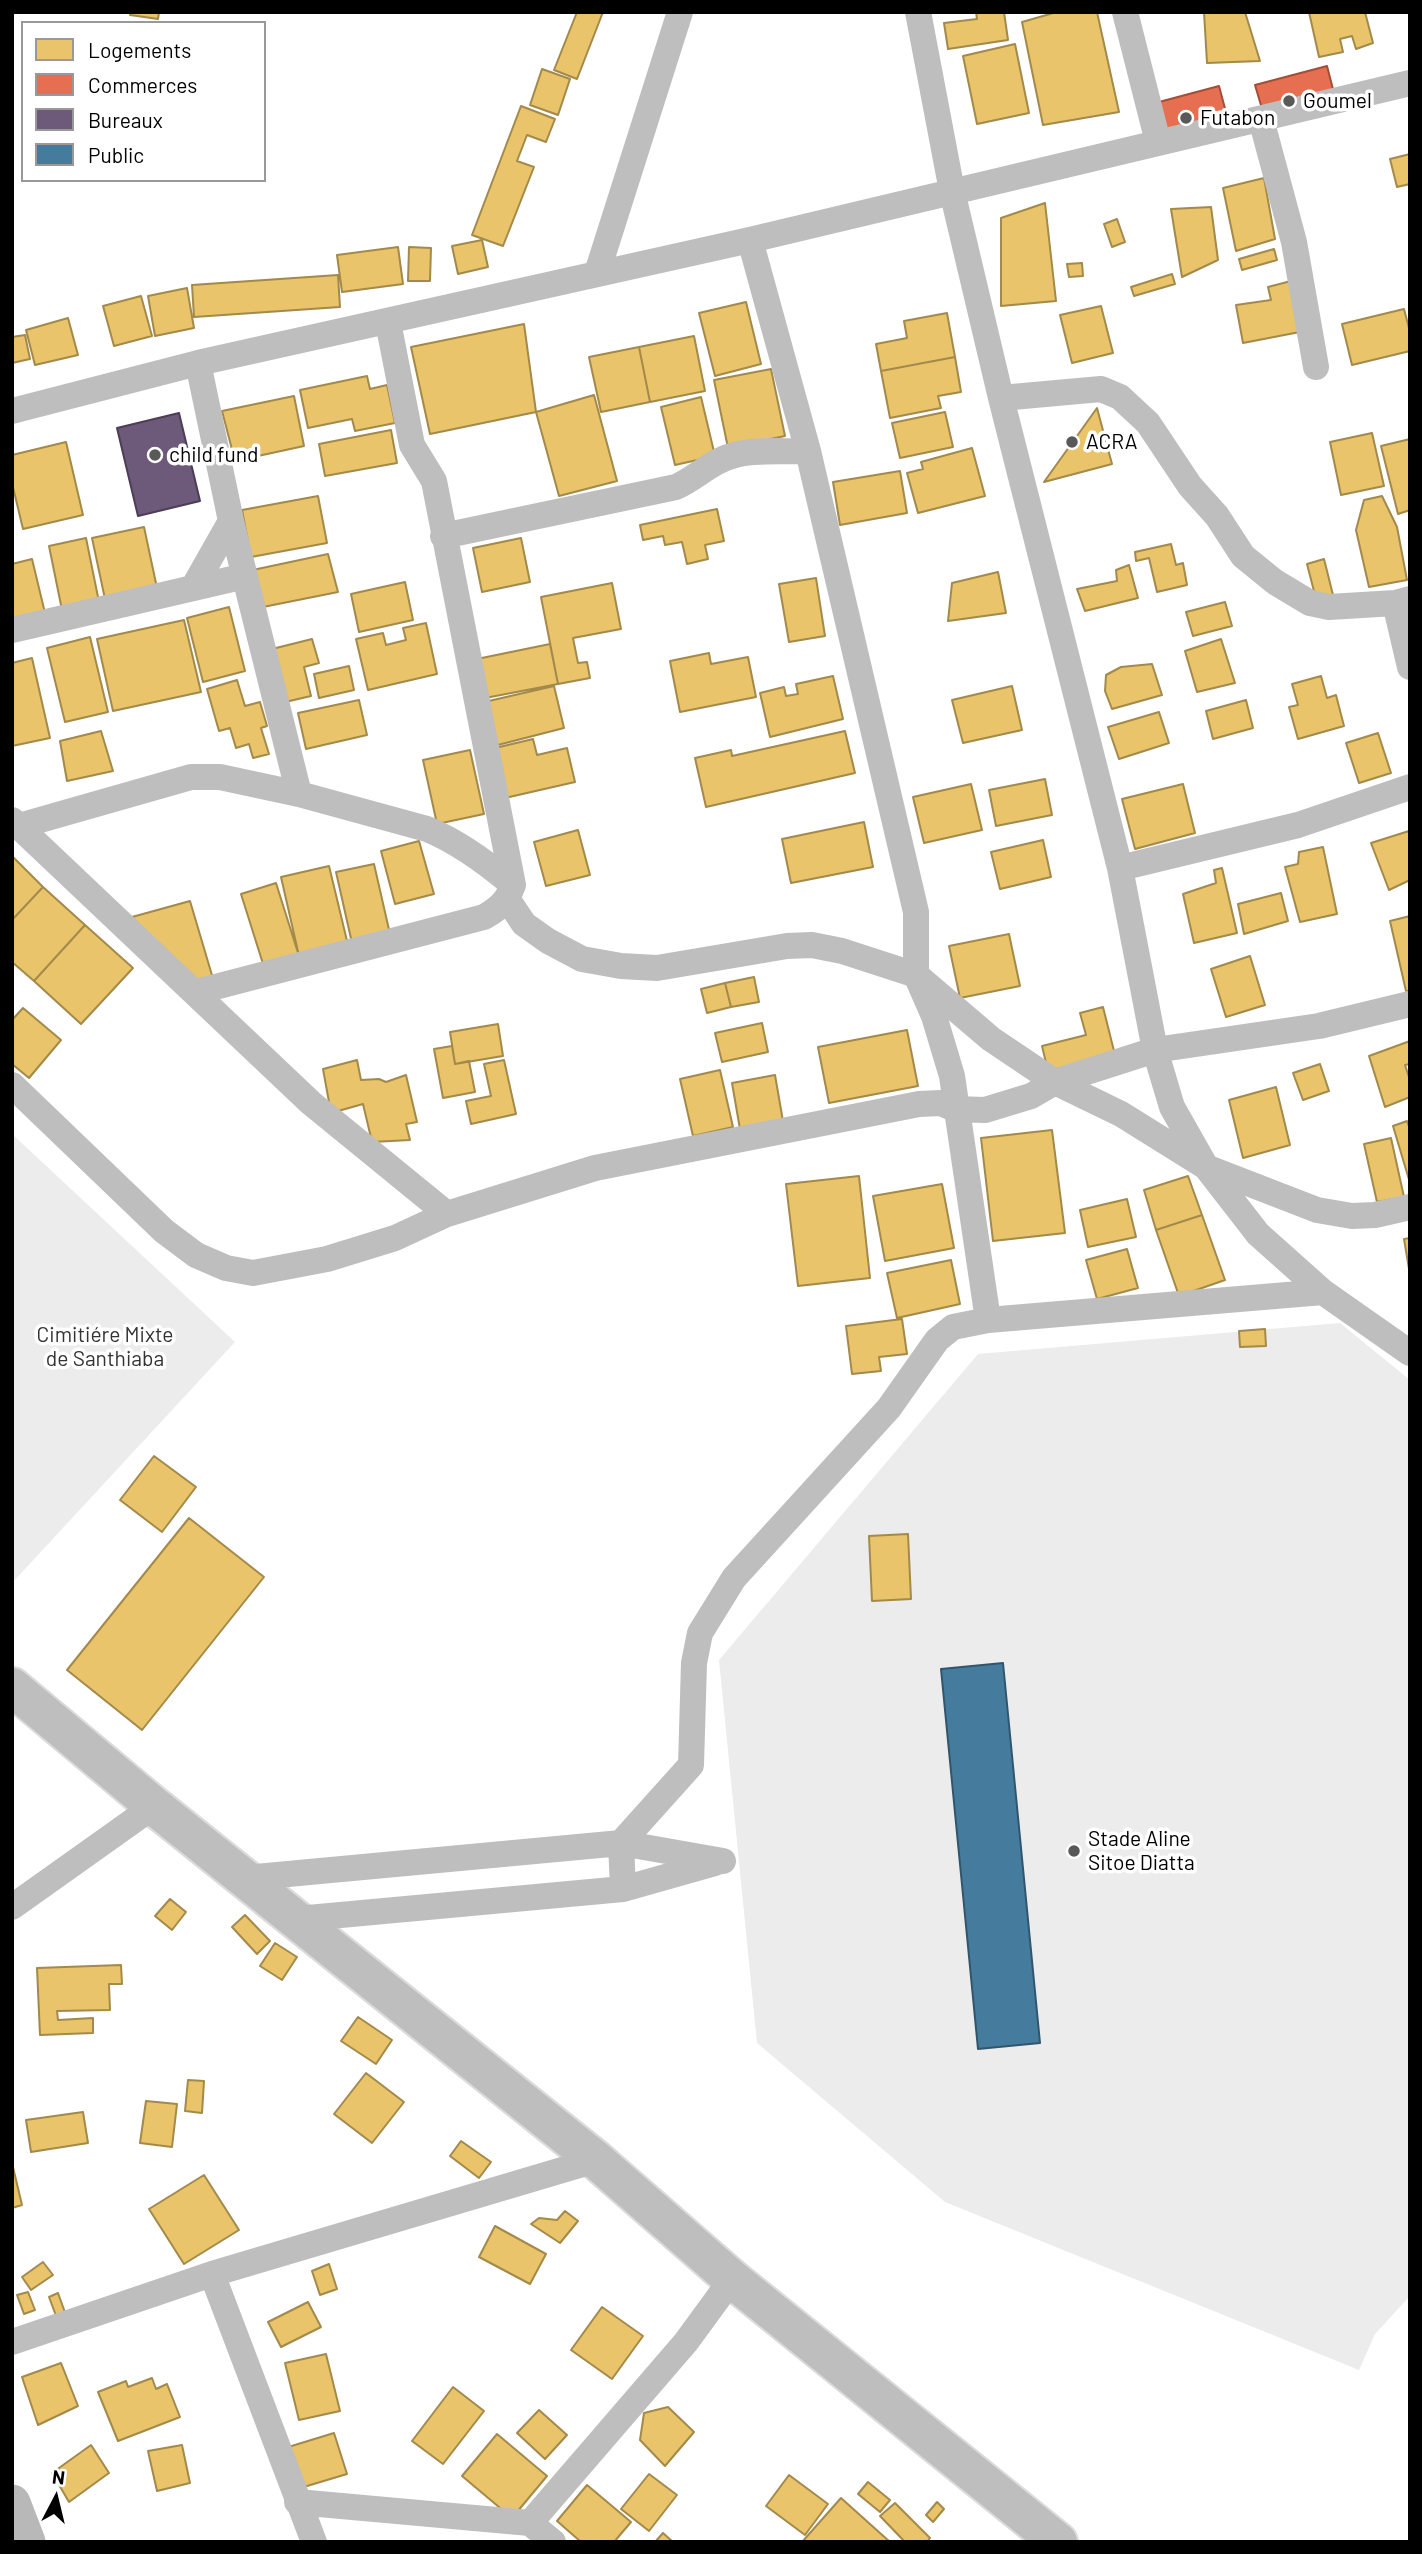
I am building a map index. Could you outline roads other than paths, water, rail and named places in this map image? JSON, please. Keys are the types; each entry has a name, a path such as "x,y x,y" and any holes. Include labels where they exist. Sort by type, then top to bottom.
{"main road":[{"path":"12,1687 154,1806 596,2160 732,2279 1058,2542"}],"street":[{"path":"597,273 680,12"},
{"path":"918,12 952,191 1001,398 1120,868 1154,1050 1172,1107 1206,1167 1258,1234 1322,1292 1410,1353"},
{"path":"1125,12 1158,142"},
{"path":"12,411 198,363 750,240 1410,83"},
{"path":"1261,119 1294,242 1316,367"},
{"path":"750,240 808,451 916,912 916,975 934,1016 952,1076 988,1320"},
{"path":"388,322 412,445 434,481 510,892 524,924 548,941 582,959 621,966 657,968 786,946 812,945 842,951 916,975 991,1039 1055,1082 1121,1114 1206,1167 1317,1210 1352,1216 1410,1207"},
{"path":"198,363 231,521 299,794"},
{"path":"1001,398 1101,389 1120,397 1148,423 1190,486 1217,516 1243,555 1275,582 1310,603 1329,607 1403,601 1410,667"},
{"path":"443,536 676,487 693,479 718,461 736,454 808,451"},
{"path":"193,588 231,521"},
{"path":"12,630 244,576"},
{"path":"15,823 191,777 220,777 299,794 427,829 444,836 484,861 510,892"},
{"path":"1120,868 1298,825 1410,787"},
{"path":"15,823 311,1103 447,1214"},
{"path":"196,992 484,917 498,909 510,892"},
{"path":"12,1085 164,1231 197,1255 226,1268 253,1273 327,1259 395,1238 447,1214 595,1168 919,1104 985,1110 1031,1096 1055,1082 1154,1050 1319,1026 1410,1004"},
{"path":"623,1889 621,1843 691,1765 694,1664 701,1633 734,1578 889,1408 937,1340 953,1327 988,1320 1322,1292"},
{"path":"12,1907 154,1806"},
{"path":"245,1878 621,1843 723,1861 623,1889 297,1919"},
{"path":"12,2342 212,2274 596,2160"},
{"path":"212,2274 314,2542"},
{"path":"530,2524 686,2342 732,2279"},
{"path":"297,2502 530,2524 553,2542"},
{"path":"12,2503 27,2542"}],"place":[{"name":"Goumel","path":"1289,101"},
{"name":"Futabon","path":"1186,118"},
{"name":"ACRA","path":"1072,442"},
{"name":"child fund","path":"155,455"},
{"name":"Stade Aline Sitoe Diatta","path":"1074,1851"}],"park label":[{"name":"Cimitiére Mixte de Santhiaba","path":"105,1347"}]}
